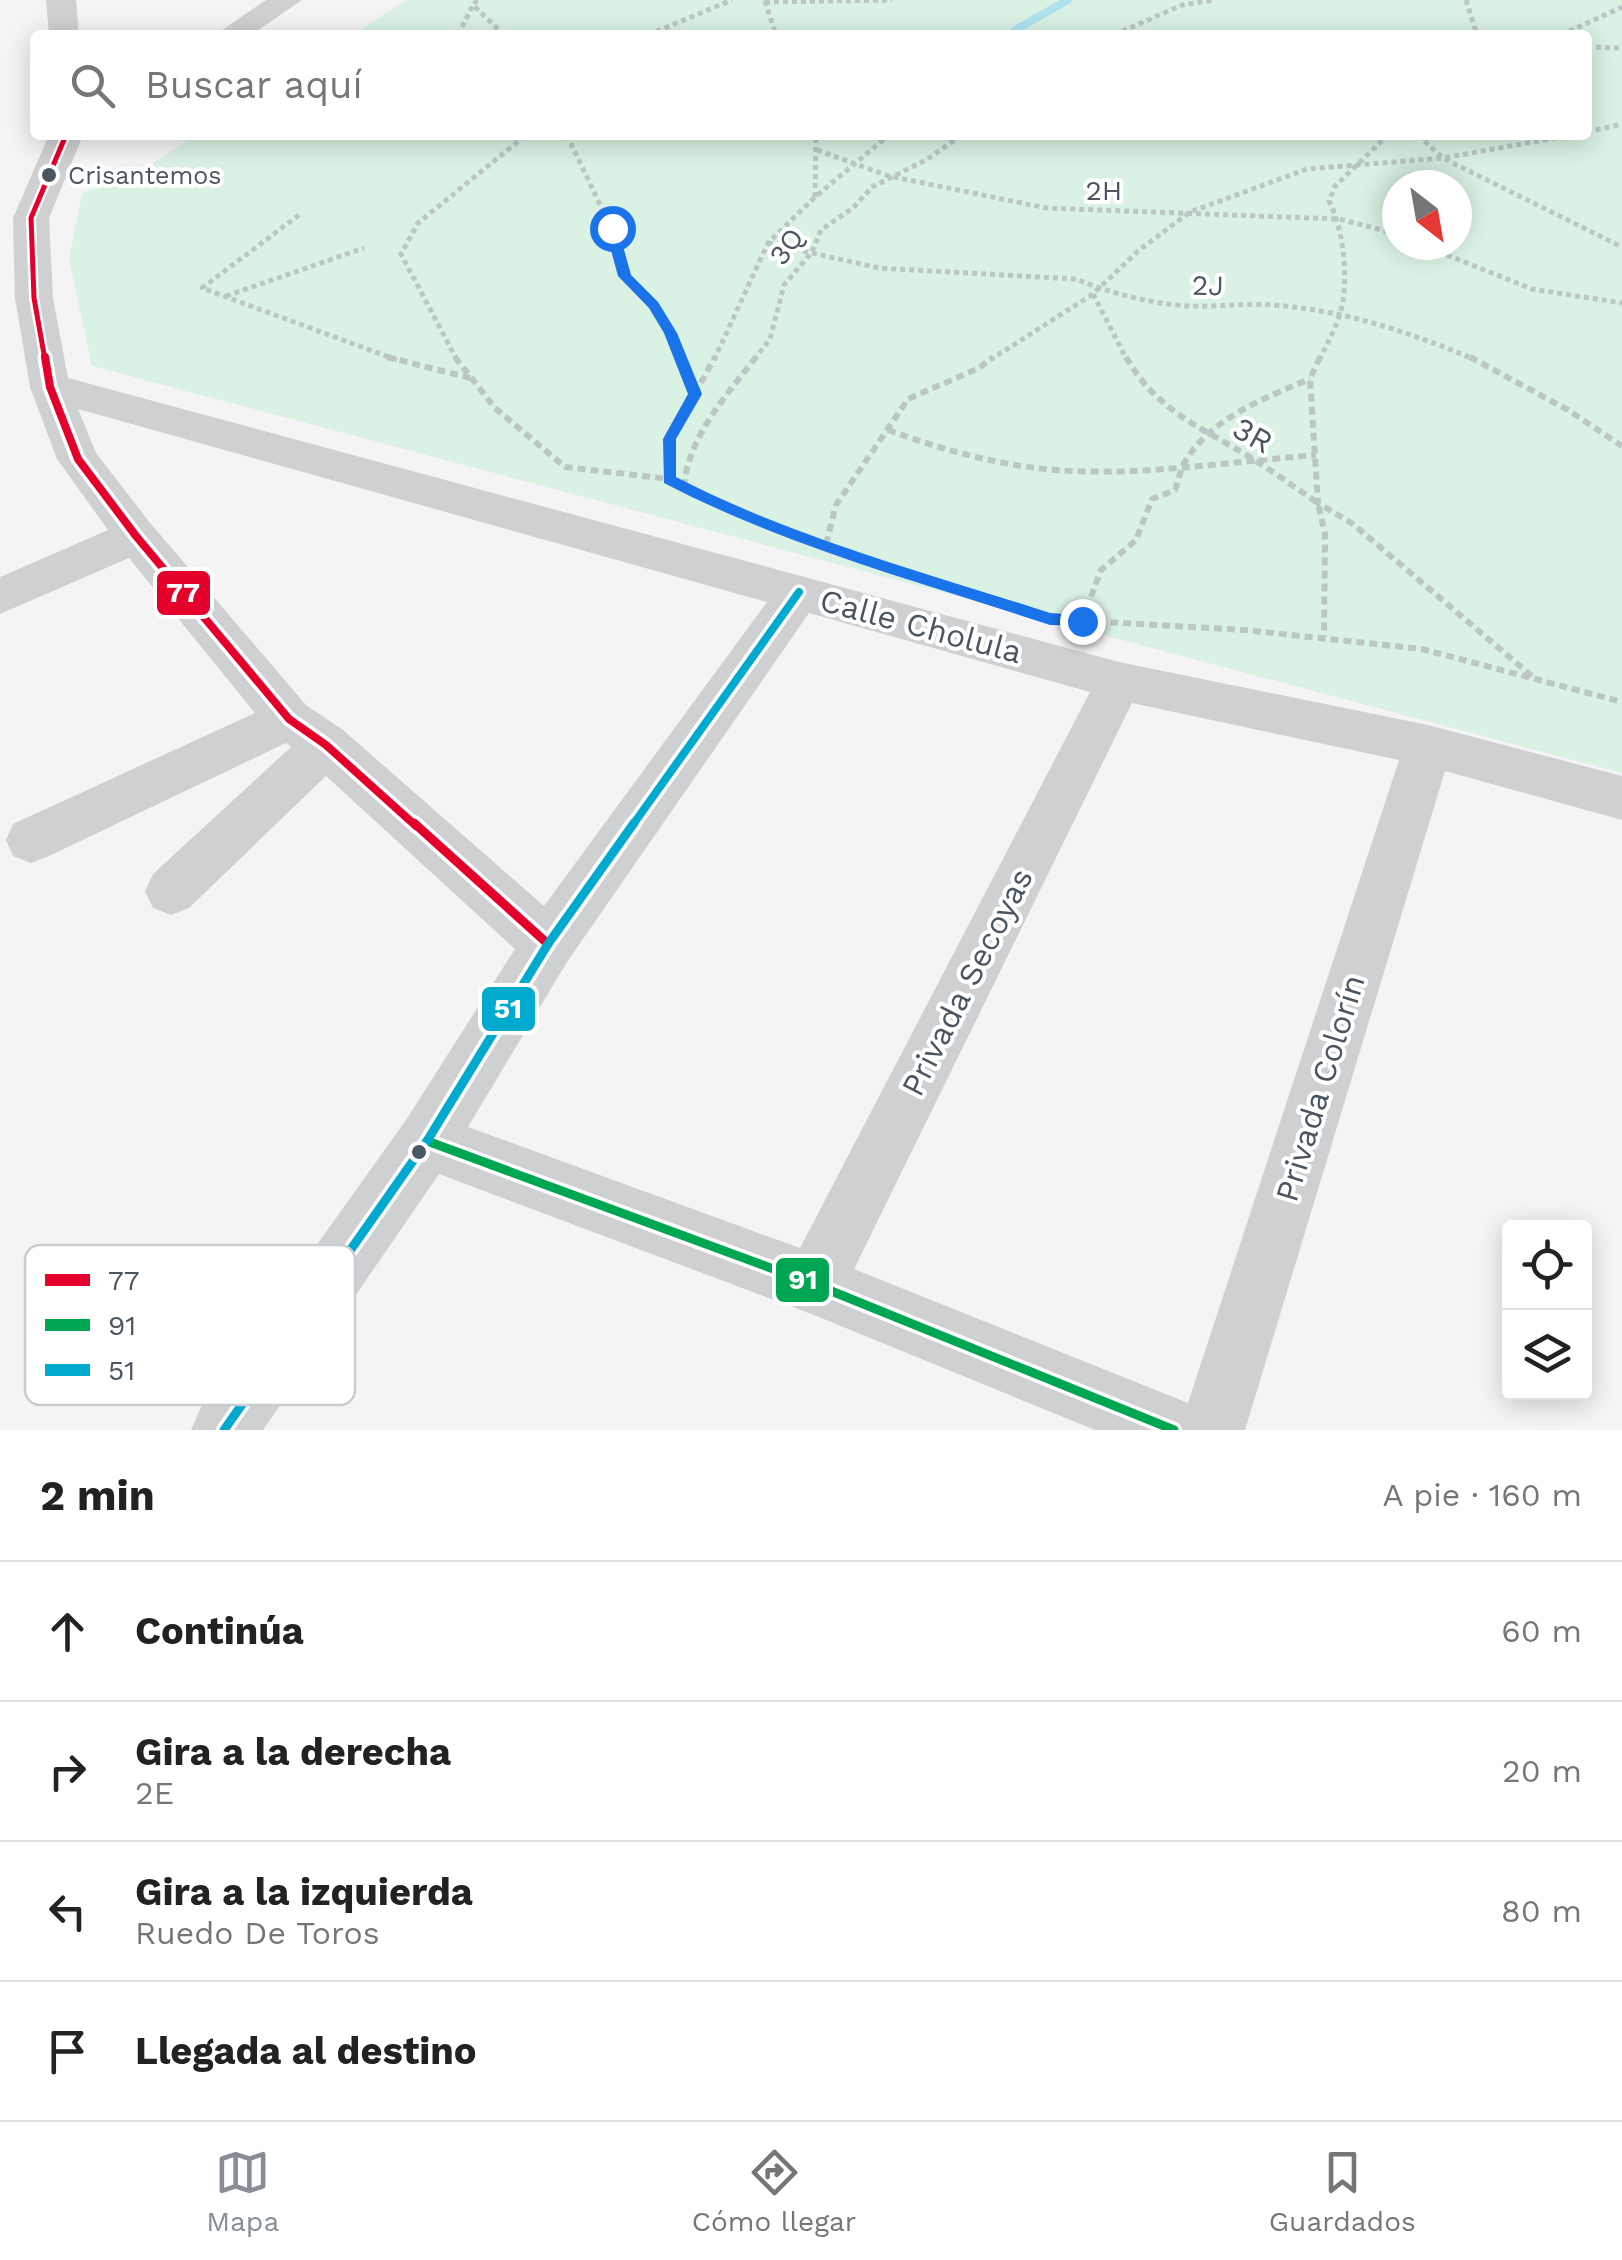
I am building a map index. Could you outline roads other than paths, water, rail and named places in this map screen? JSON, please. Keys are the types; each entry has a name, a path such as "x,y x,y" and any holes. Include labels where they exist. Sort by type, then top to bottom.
{"street":[{"path":"62,17 90,0"},
{"path":"238,30 287,0"},
{"path":"64,140 31,218 34,298 50,387 78,459 136,536 308,732 548,944"},
{"path":"0,210 40,200"},
{"name":"Calle Cholula","path":"50,387 1120,681 1428,746 1622,798"},
{"path":"0,596 136,536"},
{"path":"355,1245 428,1141 548,944 799,592"},
{"name":"Privada Secoyas","path":"814,1284 1120,681"},
{"path":"31,840 308,732"},
{"path":"171,892 308,732"},
{"name":"Privada Colorín","path":"1212,1430 1428,746"},
{"path":"428,1141 814,1284 1174,1430"},
{"path":"224,1430 242,1405"}],"waterway":[{"path":"1015,30 1068,0"}],"place":[{"name":"Crisantemos","path":"49,175"}]}
